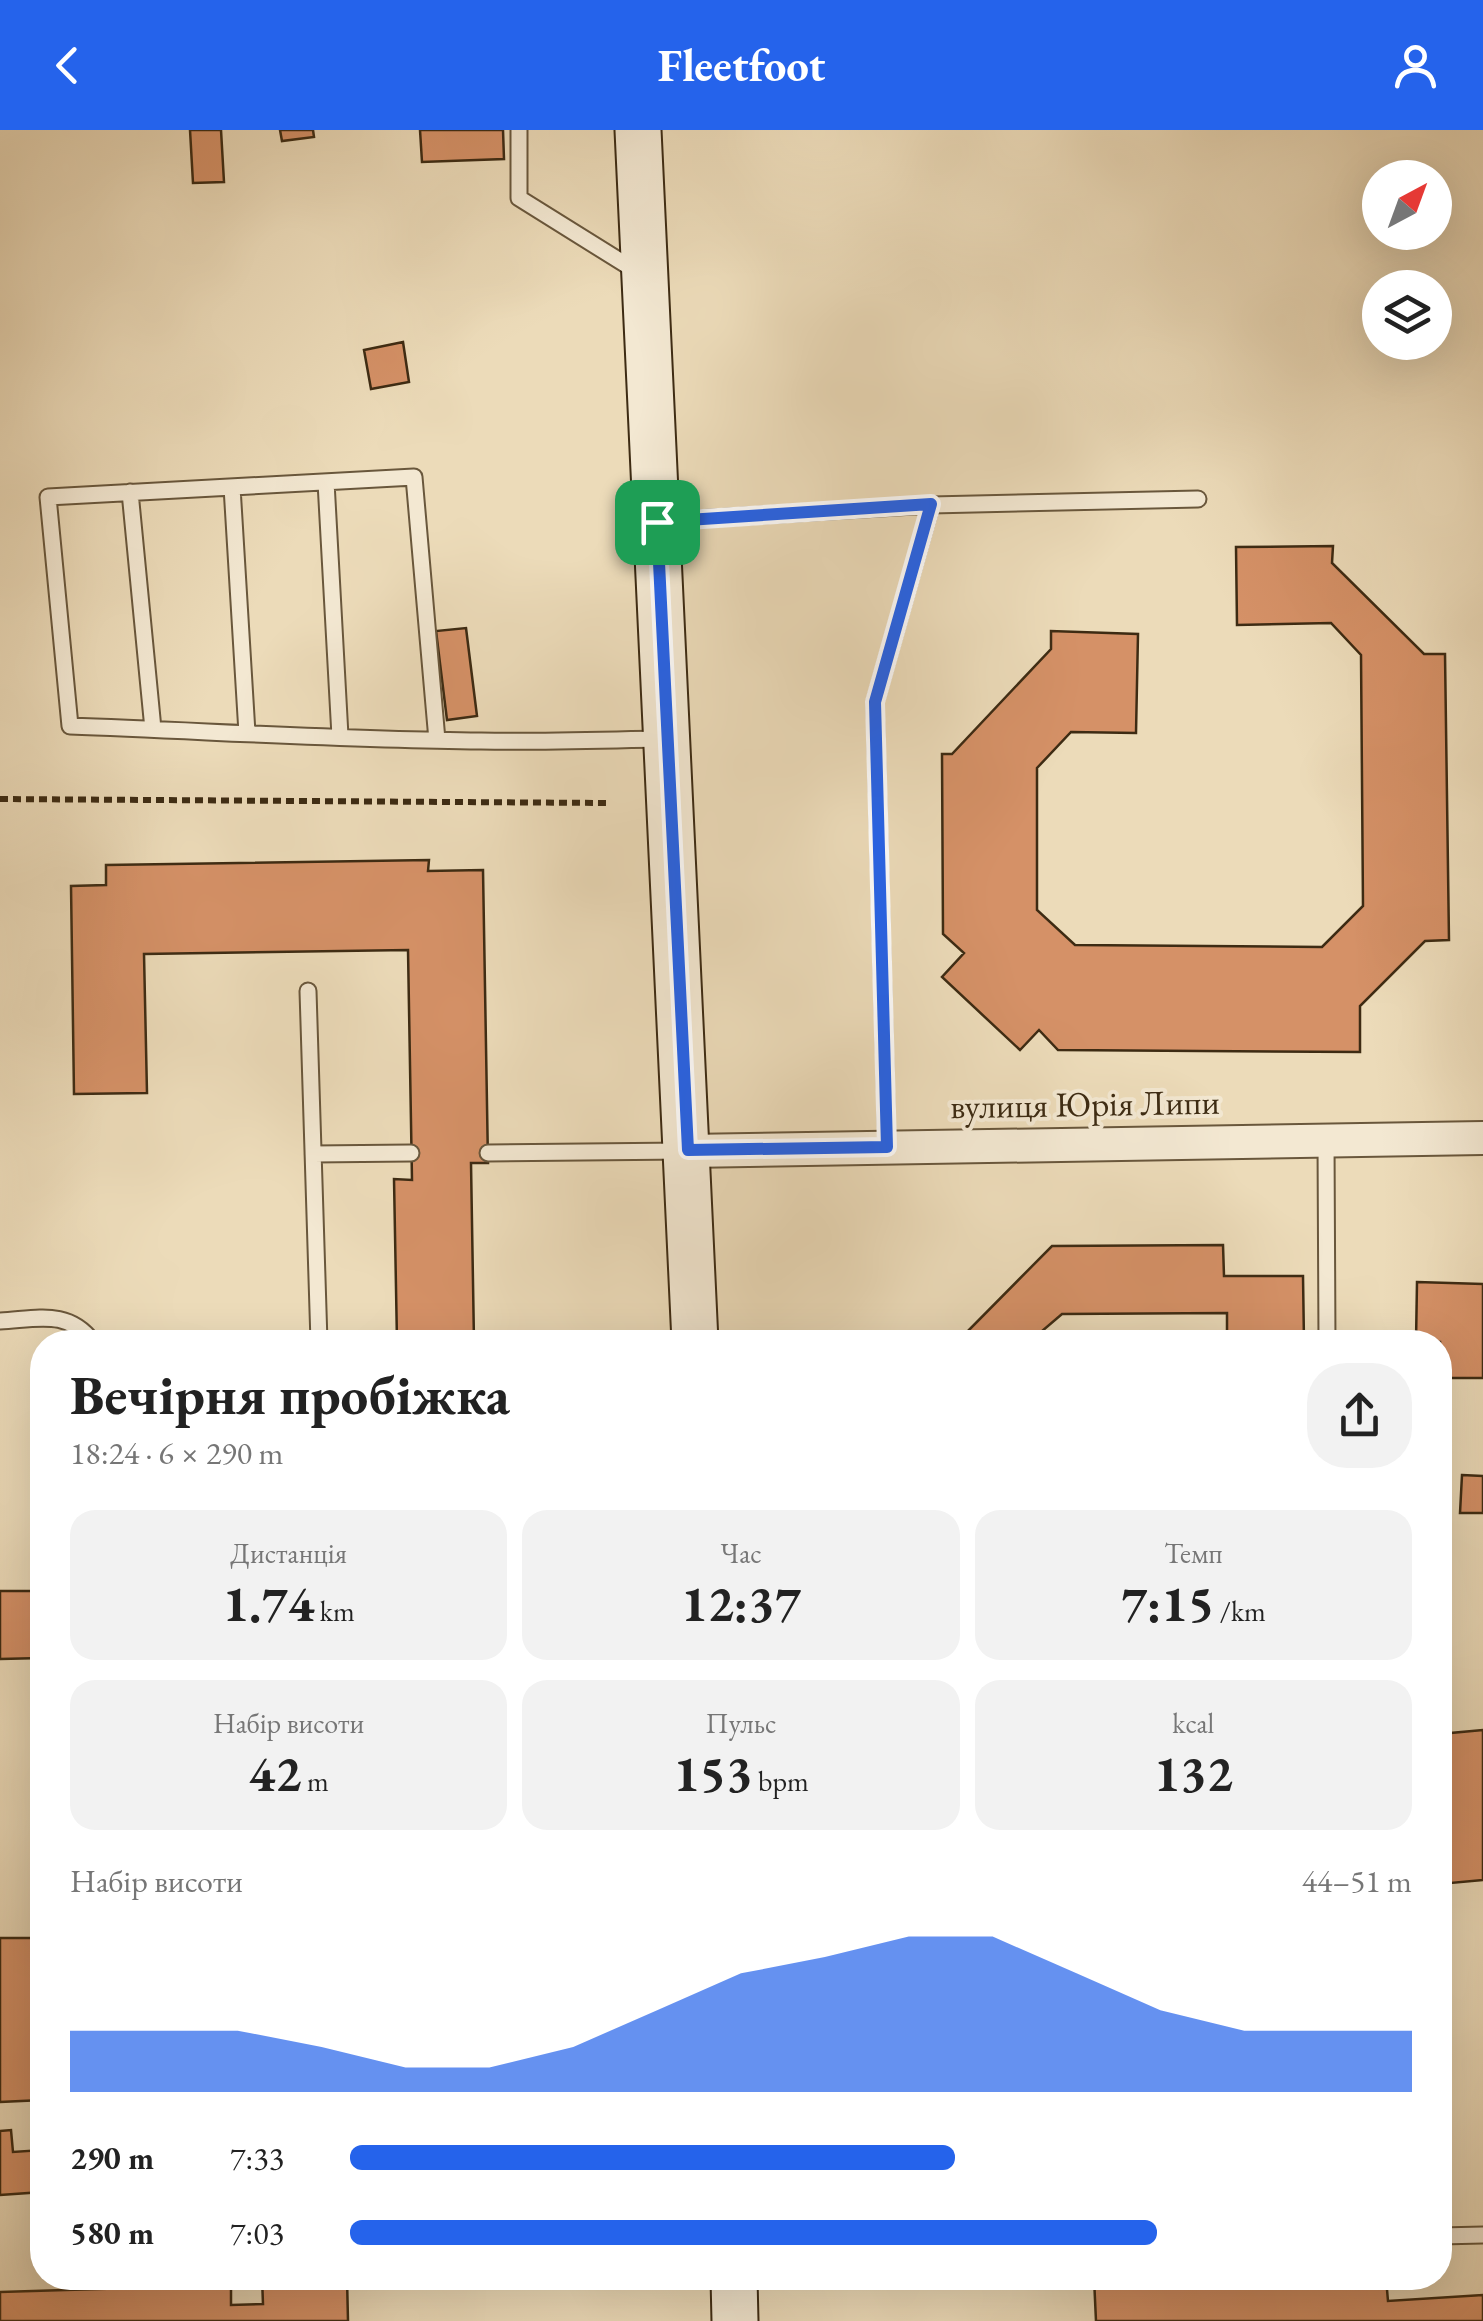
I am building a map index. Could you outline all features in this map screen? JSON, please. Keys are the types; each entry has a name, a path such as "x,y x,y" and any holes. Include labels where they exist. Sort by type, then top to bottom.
{"street":[{"path":"638,130 695,1330"},
{"name":"вулиця Юрія Липи","path":"688,1150 1483,1138"},
{"path":"734,2290 735,2321"}],"lane":[{"path":"520,130 519,198 645,277"},
{"path":"437,740 414,478 48,497 70,726 437,740 667,739"},
{"path":"326,482 340,736"},
{"path":"232,487 247,733"},
{"path":"130,492 153,729"},
{"path":"657,522 931,504 1198,499"},
{"path":"887,1147 875,702 931,504"},
{"path":"308,991 320,1330"},
{"path":"1326,1141 1327,1330"},
{"path":"488,1152 688,1150"},
{"path":"313,1154 411,1153"},
{"path":"0,1321 60,1318 84,1330"},
{"path":"1452,2236 1483,2235"}],"path":[{"path":"0,800 606,803"}],"building":[{"path":"190,130 221,130 224,182 193,183"},
{"path":"280,130 313,130 314,137 282,141"},
{"path":"420,130 503,130 504,159 422,162"},
{"path":"403,342 409,382 371,389 364,350"},
{"path":"1333,546 1332,563 1424,654 1445,654 1449,940 1425,941 1360,1006 1360,1052 1058,1050 1039,1030 1020,1050 942,977 964,953 943,934 942,754 952,754 1051,649 1051,631 1138,634 1136,733 1071,732 1037,768 1037,910 1075,945 1322,947 1363,906 1361,655 1331,623 1237,625 1236,547"},
{"path":"466,628 477,716 447,720 436,631"},
{"path":"429,860 428,871 483,870 488,1163 471,1163 474,1330 397,1330 394,1179 412,1180 408,950 144,954 147,1093 74,1094 71,886 106,885 106,865"},
{"path":"1223,1245 1224,1276 1303,1276 1304,1330 1227,1330 1227,1313 1062,1314 1043,1330 969,1330 1052,1246"},
{"path":"1417,1282 1483,1284 1483,1378 1452,1378 1452,1330 1416,1330"},
{"path":"1462,1475 1483,1476 1483,1513 1460,1513"},
{"path":"0,1591 30,1591 30,1658 0,1659"},
{"path":"1483,1730 1483,1880 1452,1883 1452,1733"},
{"path":"0,1938 30,1938 30,2101 0,2102"},
{"path":"11,2130 13,2152 30,2151 30,2193 0,2195 0,2131"},
{"path":"231,2290 231,2305 263,2304 262,2290 347,2290 348,2321 0,2321 0,2292"},
{"path":"1095,2290 1387,2290 1388,2301 1483,2295 1483,2321 1096,2321"}],"route":[{"path":"931,504 875,702 887,1147 688,1150 657,522 931,504"}]}
